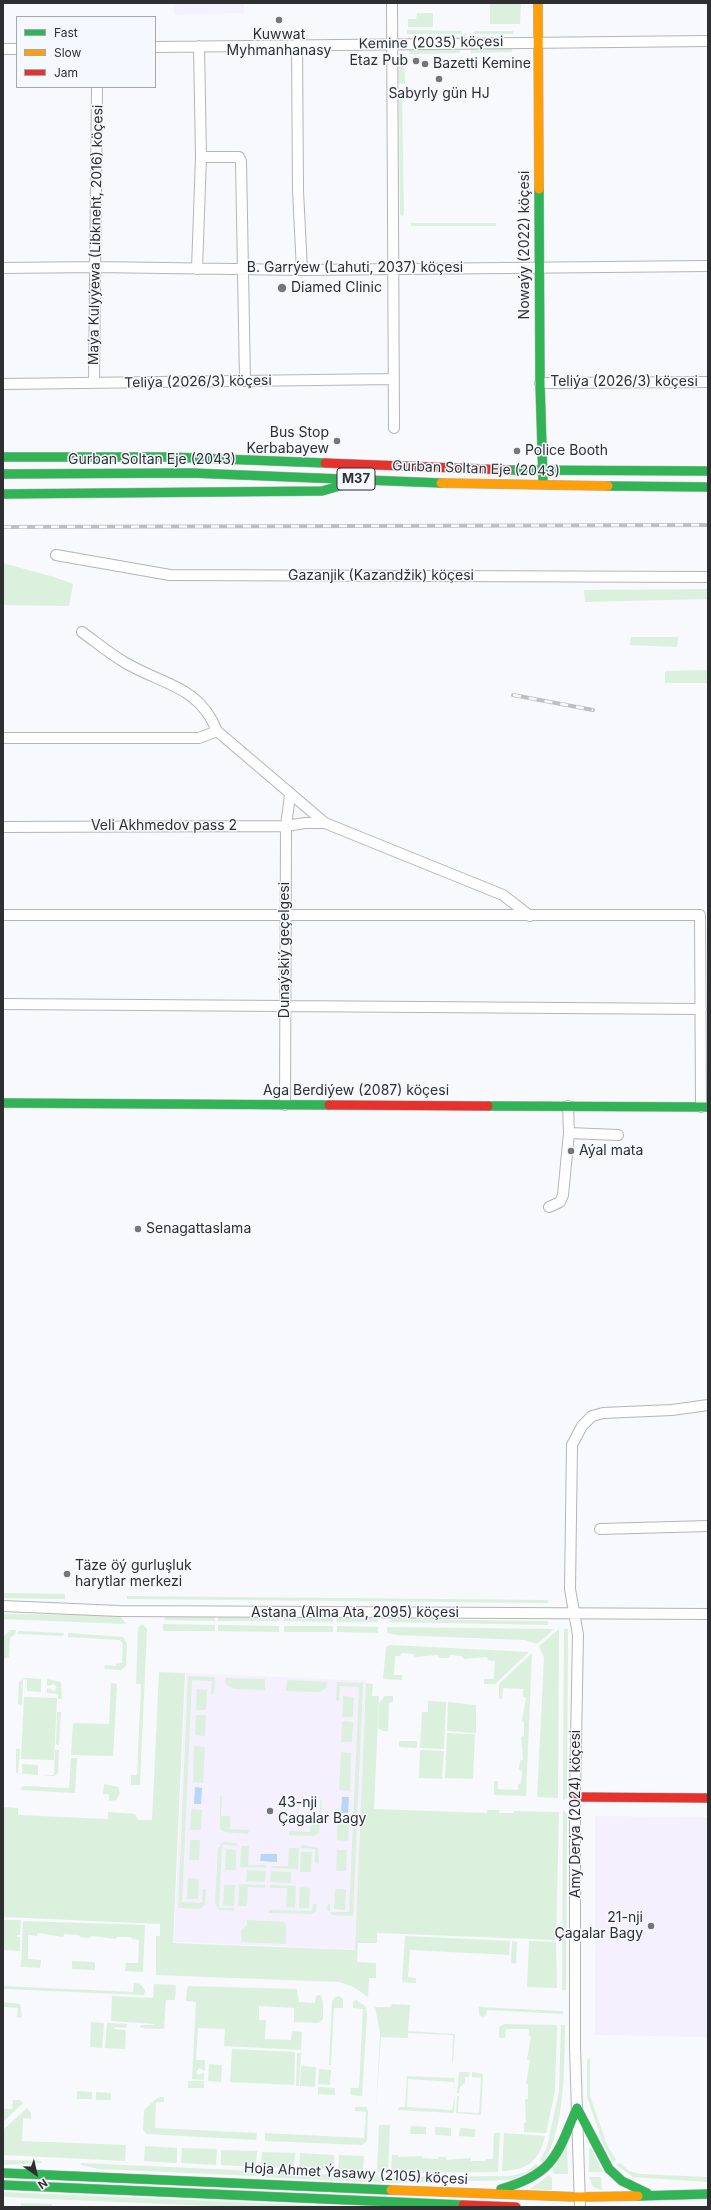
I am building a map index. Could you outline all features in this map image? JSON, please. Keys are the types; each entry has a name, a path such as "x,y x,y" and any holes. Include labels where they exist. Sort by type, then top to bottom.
{"main road":[{"name":"Nowaýy (2022) köçesi","path":"538,3 540,383 543,486"},
{"name":"Gurban Soltan Eje (2043)","path":"3,457 170,457 543,470 708,471"},
{"name":"Gurban Soltan Eje (2043)","path":"3,474 191,473 543,486 708,487"},
{"path":"3,494 322,491 367,479"},
{"name":"Aga Berdiýew (2087) köçesi","path":"3,1104 704,1107"},
{"path":"575,1797 708,1798"},
{"path":"479,2194 522,2184 541,2173 554,2158 577,2108"},
{"path":"577,2108 609,2169 622,2181 650,2194"},
{"name":"Hoja Ahmet Ýasawy (2105) köçesi","path":"3,2173 479,2194 580,2202 650,2194 708,2194"},
{"name":"Hoja Ahmet Ýasawy (2105) köçesi","path":"3,2185 483,2207 516,2207"}],"street":[{"path":"392,3 394,428"},
{"name":"Kemine (2035) köçesi","path":"156,47 297,44 708,41"},
{"path":"297,44 298,191 302,270"},
{"path":"197,269 201,157 199,46"},
{"path":"3,49 16,49"},
{"name":"Maýa Kulyýewa (Libkneht, 2016) köçesi","path":"94,383 97,88"},
{"path":"201,157 239,157 241,161 245,381"},
{"name":"B. Garrýew (Lahuti, 2037) köçesi","path":"3,268 95,267 302,270 539,266 708,266"},
{"name":"Teliýa (2026/3) köçesi","path":"3,384 394,379"},
{"name":"Teliýa (2026/3) köçesi","path":"540,383 708,382"},
{"name":"Gazanjik (Kazandžik) köçesi","path":"56,555 170,575 708,577"},
{"path":"82,632 124,662 190,695 207,710 217,731 290,795 325,823 503,894 530,916"},
{"path":"3,738 199,738 217,731"},
{"name":"Dunaýskiý geçelgesi","path":"285,1105 284,1005 286,826 290,795"},
{"name":"Veli Akhmedov pass 2","path":"3,827 286,826 305,823 325,823"},
{"path":"3,915 700,916 704,1107"},
{"path":"3,1004 701,1009"},
{"path":"549,1207 560,1202 562,1195 568,1133 568,1106"},
{"path":"568,1133 618,1136"},
{"name":"Amy Derýa (2024) köçesi","path":"580,2202 575,2047 575,1797 578,1635 570,1589 572,1445 582,1426 592,1416 603,1413 672,1410 708,1406"},
{"path":"600,1528 708,1526"},
{"name":"Astana (Alma Ata, 2095) köçesi","path":"3,1606 126,1611 708,1614"}],"shaded area":[{"path":"174,3 244,3 244,13 174,15"},
{"name":"43-nji Çagalar Bagy","path":"186,1673 366,1681 355,1949 174,1942"},
{"name":"21-nji Çagalar Bagy","path":"595,1816 708,1817 708,2037 595,2035"}],"green space":[{"path":"490,3 521,3 520,24 490,24"},
{"path":"417,13 433,13 433,27 408,27 408,19 416,19"},
{"path":"407,30 462,31 462,34 407,34"},
{"path":"474,31 513,31 513,34 474,34"},
{"path":"471,49 512,49 512,52 471,53"},
{"path":"409,50 460,50 460,53 409,54"},
{"path":"398,59 404,59 405,83 399,84"},
{"path":"401,94 404,214 402,216 400,214 399,96"},
{"path":"411,223 496,223 496,226 411,226"},
{"path":"3,563 54,577 73,584 69,606 3,605"},
{"path":"708,589 708,599 585,602 584,590"},
{"path":"631,637 678,637 677,647 630,645"},
{"path":"708,670 708,683 665,683 665,671"},
{"path":"3,1593 65,1594 65,1599 3,1598"},
{"path":"127,1596 548,1600 548,1603 127,1599"},
{"path":"3,1614 116,1615 121,1617 126,1624 3,1619"},
{"path":"166,1616 215,1617 215,1621 164,1620"},
{"path":"218,1617 280,1618 279,1621 218,1621"},
{"path":"284,1618 333,1618 333,1622 284,1621"},
{"path":"337,1618 378,1619 378,1622 337,1622"},
{"path":"392,1619 548,1621 548,1625 389,1622"},
{"path":"142,1624 147,1629 140,1785 131,1785 131,1775 137,1775 141,1684 136,1684 138,1628"},
{"path":"163,1624 215,1625 215,1631 163,1631"},
{"path":"218,1625 279,1626 279,1632 218,1631"},
{"path":"284,1626 333,1626 333,1632 284,1632"},
{"path":"337,1626 378,1627 378,1633 337,1632"},
{"path":"387,1627 554,1629 537,1644 524,1640 396,1635 387,1633"},
{"path":"559,1629 558,1798 537,1797 544,1658 539,1646"},
{"path":"564,1629 568,1629 567,1798 563,1801"},
{"path":"10,1630 16,1630 15,1634 10,1638 9,1657 3,1659 3,1637"},
{"path":"18,1631 64,1633 63,1636 18,1634"},
{"path":"68,1633 123,1637 127,1644 126,1666 121,1670 104,1669 105,1665 116,1666 116,1664 122,1663 123,1644 120,1640 68,1637"},
{"path":"390,1645 529,1652 495,1684 484,1684 484,1679 494,1679 495,1661 488,1660 487,1657 464,1659 462,1656 450,1655 448,1658 440,1658 438,1655 415,1657 413,1654 402,1653 400,1656 395,1656 394,1675 402,1675 402,1680 383,1679 386,1647"},
{"path":"532,1653 526,1796 494,1795 494,1781 498,1781 498,1789 518,1790 518,1785 521,1783 522,1771 519,1769 520,1761 523,1759 521,1737 524,1736 524,1723 522,1720 526,1698 523,1696 523,1689 503,1688 502,1699 499,1698 499,1684"},
{"path":"159,1672 185,1673 173,1943 355,1950 366,1683 373,1684 372,1696 379,1696 374,1809 487,1813 487,1810 499,1810 499,1813 514,1813 514,1811 559,1812 556,1940 377,1933 377,1943 358,1943 357,1962 376,1963 376,1978 369,1978 368,1997 354,1987 339,1982 156,1975 156,1936 160,1936 160,1924 3,1917 3,1807 18,1808 18,1815 108,1819 108,1812 135,1814 138,1820 152,1820"},
{"path":"188,1676 215,1677 214,1694 211,1694 212,1681 192,1680 182,1902 202,1903 203,1889 206,1889 205,1905 200,1909 178,1908"},
{"path":"24,1678 41,1679 41,1692 27,1691 27,1680 23,1679 22,1705 18,1704 19,1682"},
{"path":"225,1678 265,1679 265,1690 234,1689 226,1685"},
{"path":"47,1679 61,1682 62,1699 58,1699 58,1694 47,1693 47,1688 54,1691 57,1687 54,1684 47,1686"},
{"path":"287,1680 327,1682 326,1688 320,1692 286,1691"},
{"path":"337,1682 363,1683 353,1916 333,1915 330,1912 349,1912 359,1687 340,1686 339,1701 336,1700"},
{"path":"111,1683 117,1684 113,1756 71,1755 73,1723 109,1724"},
{"path":"197,1689 207,1690 206,1710 196,1710"},
{"path":"343,1696 354,1697 353,1717 342,1717"},
{"path":"385,1696 393,1696 393,1702 389,1703 388,1731 383,1731 378,1728 379,1703"},
{"path":"24,1697 57,1698 54,1760 21,1759"},
{"path":"428,1701 446,1702 444,1749 420,1748 422,1712 428,1712"},
{"path":"448,1702 476,1705 476,1733 447,1731"},
{"path":"57,1712 61,1712 59,1745 56,1744"},
{"path":"196,1715 206,1715 205,1736 195,1735"},
{"path":"342,1721 353,1722 352,1742 341,1742"},
{"path":"447,1733 475,1734 473,1779 445,1778"},
{"path":"399,1741 417,1741 417,1748 399,1747"},
{"path":"194,1746 205,1747 203,1783 193,1782"},
{"path":"16,1749 20,1749 18,1773 22,1773 22,1764 38,1765 38,1775 16,1773"},
{"path":"55,1750 59,1750 58,1773 54,1776 43,1776 54,1775"},
{"path":"420,1750 444,1751 442,1779 419,1778"},
{"path":"341,1752 351,1753 350,1791 339,1790"},
{"path":"71,1758 77,1758 75,1793 21,1790 22,1786 69,1788"},
{"path":"104,1784 118,1787 120,1793 116,1800 109,1801 109,1794 103,1794"},
{"path":"220,1796 222,1797 221,1816 230,1816 230,1829 249,1830 248,1834 225,1832 220,1829"},
{"path":"320,1800 322,1801 319,1833 313,1836 289,1835 289,1831 310,1832 311,1820 319,1820"},
{"path":"191,1809 202,1810 201,1830 190,1830"},
{"path":"563,1810 567,1814 566,1990 562,1990"},
{"path":"338,1820 349,1820 348,1841 337,1840"},
{"path":"190,1840 200,1840 199,1860 189,1860"},
{"path":"223,1842 237,1843 237,1846 222,1845 219,1908 234,1908 234,1911 220,1910 215,1903 218,1849"},
{"path":"302,1845 318,1848 319,1864 315,1863 315,1849 301,1848"},
{"path":"241,1846 249,1846 248,1865 266,1865 266,1868 240,1867"},
{"path":"289,1848 299,1848 298,1869 271,1868 271,1866 288,1866"},
{"path":"226,1849 236,1850 236,1870 225,1870"},
{"path":"337,1850 347,1850 346,1871 336,1871"},
{"path":"301,1852 312,1852 311,1872 300,1872"},
{"path":"247,1870 266,1871 265,1882 246,1881"},
{"path":"271,1871 291,1872 291,1883 270,1882"},
{"path":"188,1878 199,1879 198,1899 187,1899"},
{"path":"239,1884 265,1885 265,1888 248,1887 247,1906 238,1906"},
{"path":"224,1885 235,1885 234,1906 223,1905"},
{"path":"270,1885 296,1886 295,1908 286,1907 287,1888 270,1888"},
{"path":"300,1887 310,1888 309,1908 299,1908"},
{"path":"335,1889 346,1889 345,1910 334,1909"},
{"path":"313,1904 317,1904 316,1911 312,1914 269,1913 269,1910 312,1911"},
{"path":"328,1904 330,1904 330,1912 327,1909"},
{"path":"3,1920 21,1920 20,1935 17,1935 17,1937 20,1937 20,1951 3,1950"},
{"path":"247,1920 284,1922 286,1926 286,1944 241,1942 241,1930 247,1925"},
{"path":"23,1921 145,1925 143,1972 125,1971 126,1963 138,1963 139,1940 132,1939 131,1937 117,1937 116,1939 91,1936 90,1938 80,1937 79,1935 64,1934 63,1937 38,1933 37,1936 28,1935 28,1959 41,1960 40,1968 21,1967"},
{"path":"405,1936 510,1941 509,1955 410,1950 408,1977 416,1978 416,1983 402,1982"},
{"path":"512,1941 517,1942 516,1964 511,1963"},
{"path":"529,1941 556,1942 557,1988 527,1987"},
{"path":"72,1961 95,1962 95,1970 72,1969"},
{"path":"134,1983 140,1984 145,1990 144,1995 3,1989 3,1986 133,1992"},
{"path":"154,1984 174,1985 176,1987 175,2000 166,2000 164,2029 140,2028 141,2025 155,2024 111,2021 112,1996 153,1998"},
{"path":"189,1986 297,1989 299,2002 315,2003 316,1996 321,1995 323,2003 323,2019 318,2023 294,2022 294,2008 259,2006 259,2020 266,2020 265,2039 291,2040 292,2031 302,2032 301,2050 224,2046 225,2029 198,2028 196,2060 205,2060 205,2071 199,2068 196,2072 199,2075 204,2073 204,2080 192,2079 196,2002 186,2001 187,1988"},
{"path":"339,1996 343,1999 343,2008 334,2008 331,2065 329,2065 332,2001 335,1997"},
{"path":"356,2000 365,2006 367,2014 362,2096 351,2095 350,2088 359,2088 363,2009 353,2008 353,2002"},
{"path":"3,2002 20,2004 22,2018 17,2017 18,2008 3,2007"},
{"path":"392,2004 410,2005 408,2031 455,2034 453,2062 453,2035 408,2033 408,2038 381,2037 376,2108 380,2033 375,2007 391,2007"},
{"path":"479,2007 563,2011 563,2014 487,2010 486,2015 483,2017 479,2015"},
{"path":"91,2022 104,2023 102,2048 90,2047"},
{"path":"107,2023 127,2024 126,2028 115,2027 114,2029 126,2030 125,2049 105,2048"},
{"path":"504,2024 557,2025 555,2091 546,2133 524,2132 524,2123 526,2123 525,2099 528,2099 528,2084 526,2084 530,2060 527,2060 531,2036 529,2036 529,2029 506,2029 505,2038 499,2038 499,2027"},
{"path":"561,2025 565,2025 564,2077 560,2114 551,2148 543,2163 540,2160 547,2147 559,2091"},
{"path":"232,2049 295,2052 294,2085 230,2082"},
{"path":"297,2053 301,2053 299,2086 296,2086"},
{"path":"590,2057 590,2096 607,2145 616,2160 613,2162 604,2146 587,2097 587,2061"},
{"path":"209,2064 222,2065 221,2082 208,2081"},
{"path":"301,2066 316,2067 315,2087 300,2086"},
{"path":"319,2069 331,2070 330,2085 318,2084"},
{"path":"454,2072 455,2093 454,2082 408,2079 407,2107 452,2110 455,2095 454,2113 398,2110 399,2107 405,2107 407,2076 454,2078"},
{"path":"459,2072 470,2072 469,2077 465,2077 465,2083 460,2087 459,2093 457,2093"},
{"path":"472,2072 483,2074 481,2115 456,2113 457,2096 459,2096 458,2112 479,2113 481,2078 472,2077"},
{"path":"188,2081 204,2081 204,2088 188,2088"},
{"path":"318,2087 335,2088 335,2095 318,2094"},
{"path":"77,2091 92,2092 92,2099 77,2099"},
{"path":"96,2092 111,2093 111,2100 96,2100"},
{"path":"164,2097 164,2102 156,2102 155,2128 257,2133 256,2140 147,2134 143,2130 144,2110 157,2098"},
{"path":"13,2100 20,2100 23,2103 3,2122 3,2109 12,2109"},
{"path":"355,2107 366,2107 368,2111 367,2141 362,2145 265,2141 265,2133 364,2138 366,2112 355,2111"},
{"path":"27,2108 31,2113 31,2119 23,2118 22,2141 126,2145 125,2161 3,2155 3,2130"},
{"path":"379,2125 390,2125 388,2173 377,2172"},
{"path":"411,2126 426,2127 426,2134 410,2134"},
{"path":"435,2127 451,2128 451,2136 435,2135"},
{"path":"460,2128 475,2129 475,2137 459,2136"},
{"path":"494,2133 500,2133 498,2172 391,2173 392,2155 398,2155 398,2157 422,2156 422,2158 438,2159 438,2157 446,2157 446,2160 471,2158 471,2161 485,2161 486,2159 493,2159"},
{"path":"504,2133 545,2136 536,2158 519,2169 502,2171"},
{"path":"567,2143 568,2174 555,2174 552,2171"},
{"path":"145,2146 177,2148 177,2163 144,2161"},
{"path":"182,2148 217,2149 216,2165 181,2163"},
{"path":"589,2148 591,2148 603,2172 589,2172"},
{"path":"221,2150 257,2151 256,2167 221,2165"},
{"path":"262,2152 295,2153 294,2168 261,2167"},
{"path":"300,2153 334,2155 334,2170 299,2169"},
{"path":"339,2155 364,2156 363,2171 338,2170"},
{"path":"3,2160 42,2161 41,2163 3,2165"},
{"path":"81,2163 256,2171 256,2176 99,2169 81,2165"},
{"path":"620,2163 629,2171 640,2174 708,2177 708,2182 633,2177 616,2165"},
{"path":"536,2164 539,2167 511,2180 391,2183 260,2177 261,2171 388,2177 511,2176 526,2172"},
{"path":"549,2175 552,2178 552,2190 530,2189"},
{"path":"589,2177 601,2177 602,2190 593,2187"},
{"path":"3,2192 354,2207 235,2207 3,2197"},
{"path":"21,2203 52,2204 52,2207 21,2207"}],"water":[{"path":"195,1787 202,1788 201,1804 194,1804"},
{"path":"342,1797 349,1797 348,1813 341,1813"},
{"path":"261,1854 277,1854 277,1862 260,1861"}],"railway":[{"path":"3,527 708,525"},
{"path":"513,695 593,710"}],"traffic: fast":[{"path":"539,189 540,383 543,480"},
{"path":"3,457 170,457 325,463"},
{"path":"508,470 708,471"},
{"path":"3,474 191,473 441,483"},
{"path":"3,494 322,491 343,485"},
{"path":"608,486 708,487"},
{"path":"3,1103 329,1105"},
{"path":"488,1106 708,1107"},
{"path":"577,2108 609,2169 622,2181 647,2193"},
{"path":"501,2189 532,2177 543,2169 558,2150 577,2108"},
{"path":"3,2173 391,2190"},
{"path":"3,2185 463,2205"},
{"path":"638,2196 708,2194"}],"traffic: slow":[{"path":"538,3 539,189"},
{"path":"441,483 608,486"},
{"path":"391,2190 579,2197 638,2196"}],"traffic: jam":[{"path":"325,463 508,470"},
{"path":"329,1105 488,1106"},
{"path":"575,1797 708,1798"},
{"path":"463,2205 516,2207"}],"place":[{"name":"Kuwwat Myhmanhanasy","path":"279,20"},
{"name":"Etaz Pub","path":"416,61"},
{"name":"Bazetti Kemine","path":"425,64"},
{"name":"Sabyrly gün HJ","path":"439,79"},
{"name":"Diamed Clinic","path":"282,288"},
{"name":"Bus Stop Kerbabayew","path":"337,441"},
{"name":"Police Booth","path":"517,451"},
{"name":"Aýal mata","path":"571,1151"},
{"name":"Senagattaslama","path":"138,1229"},
{"name":"Täze öý gurluşluk harytlar merkezi","path":"67,1574"},
{"name":"43-nji Çagalar Bagy","path":"270,1811"},
{"name":"21-nji Çagalar Bagy","path":"651,1926"}]}
